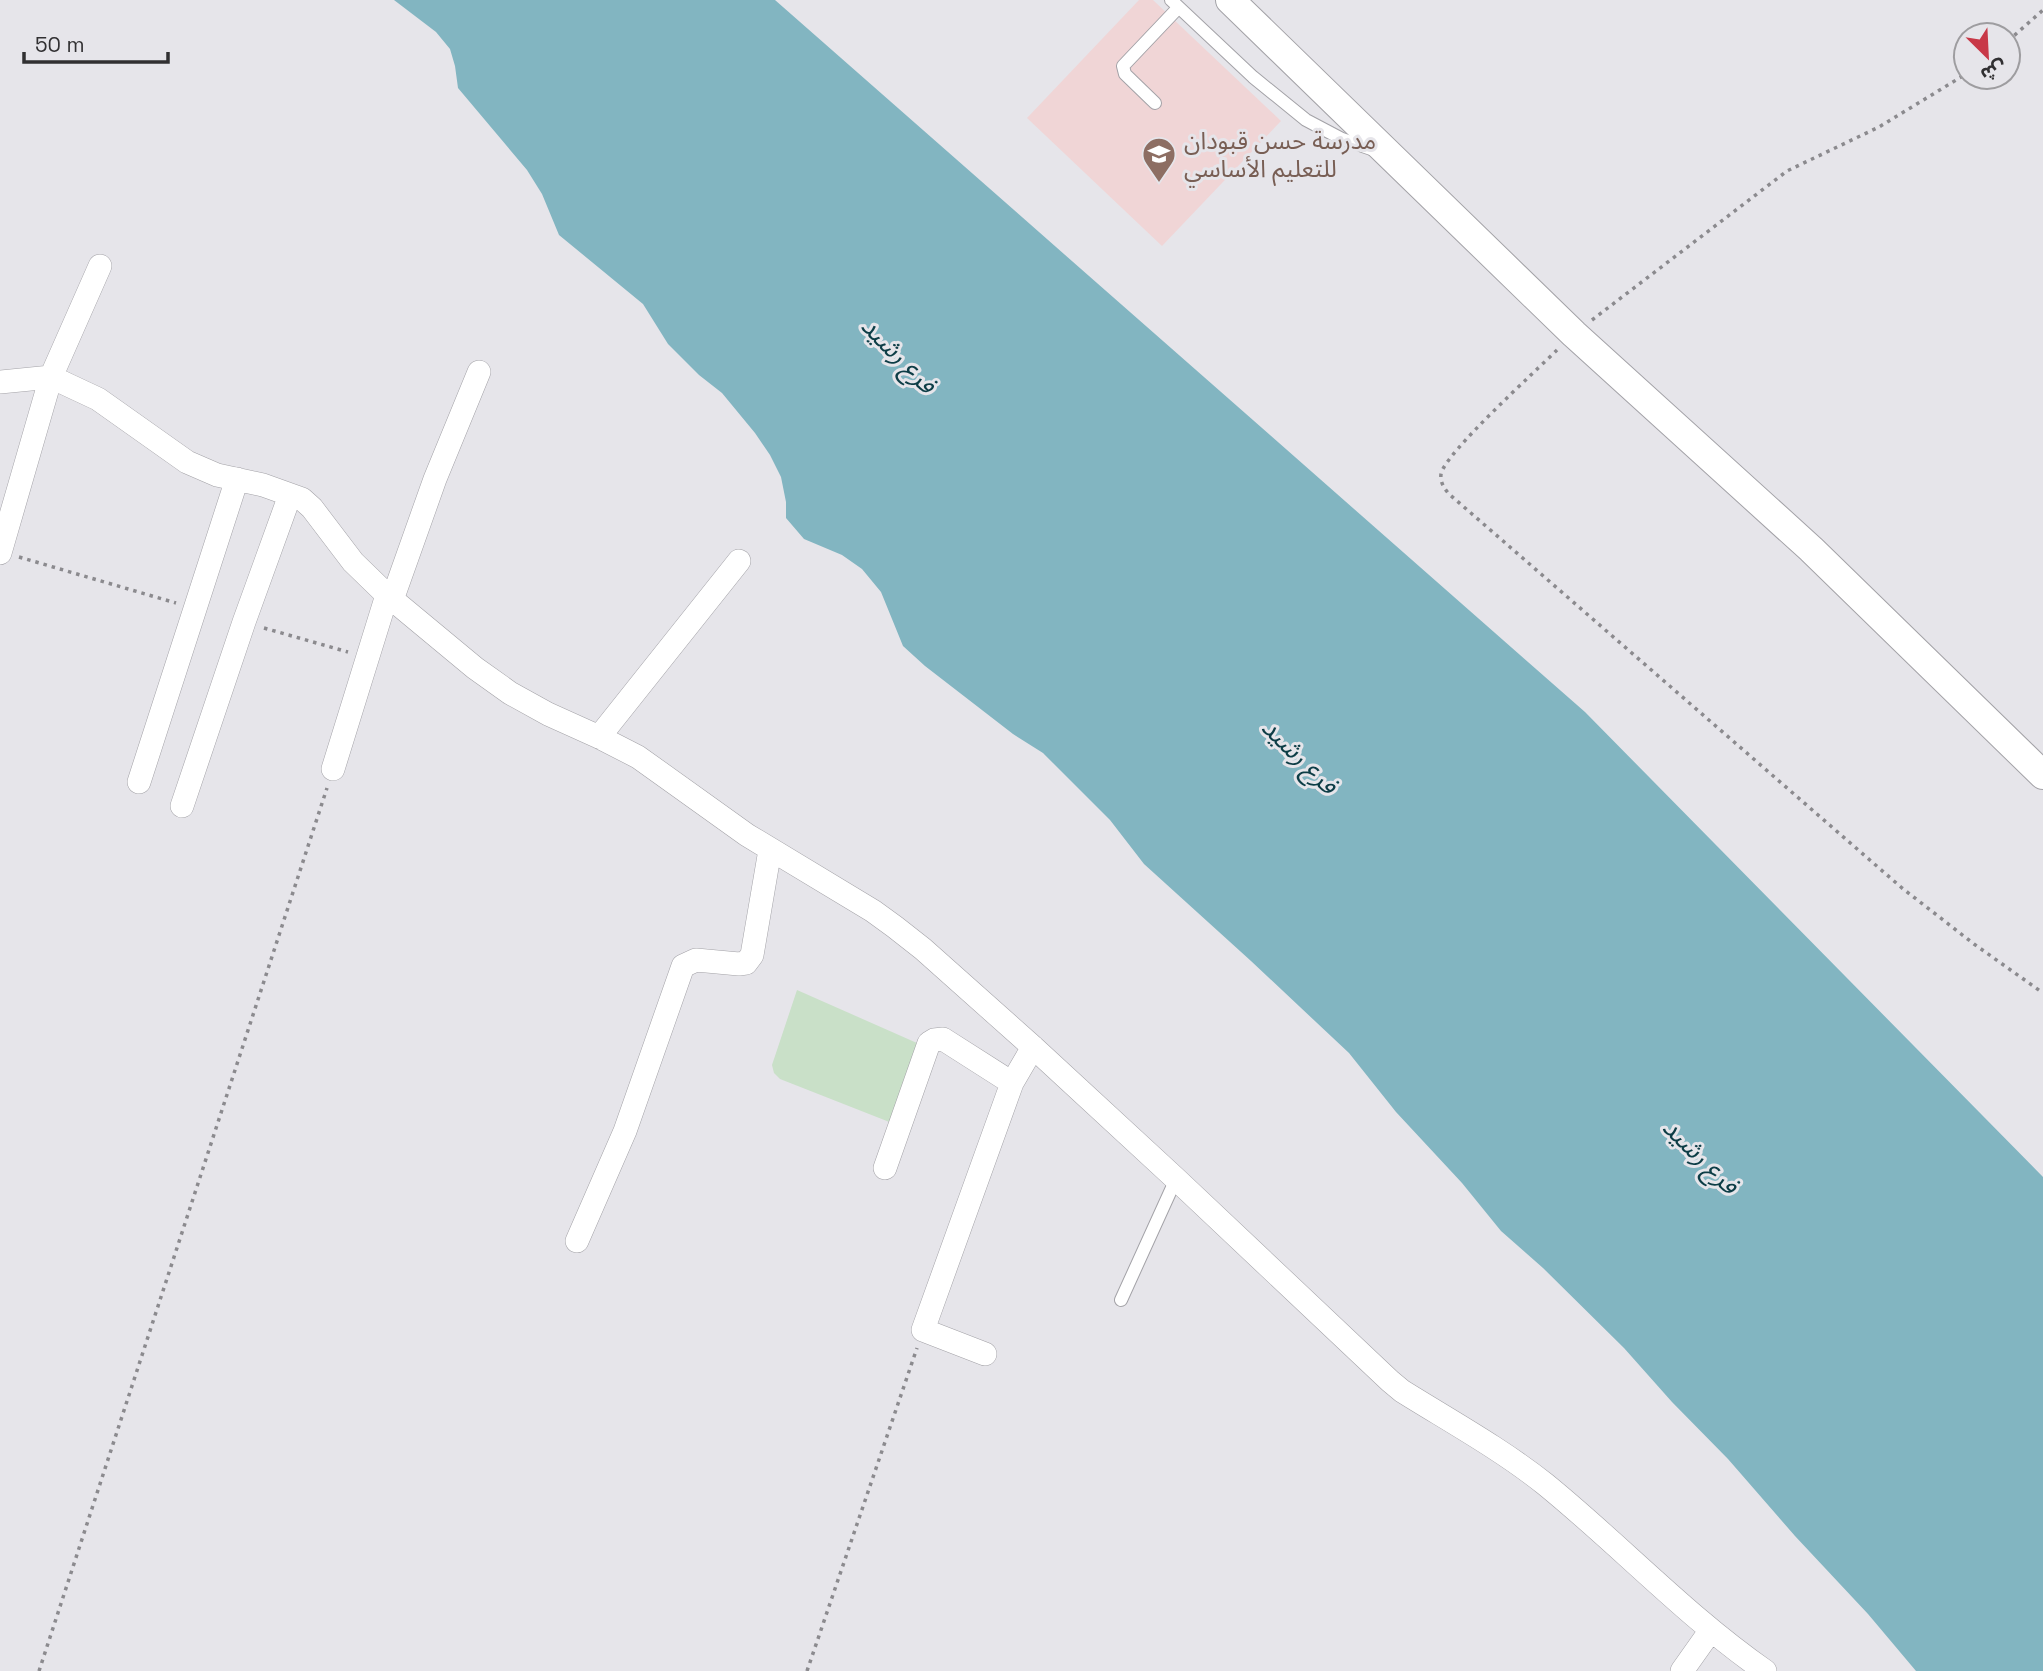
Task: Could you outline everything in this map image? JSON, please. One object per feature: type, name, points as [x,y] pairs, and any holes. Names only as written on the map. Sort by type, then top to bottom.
[{"type":"street","points":[[1230,0],[1574,334],[1811,549],[2043,775]]},
{"type":"street","points":[[0,553],[51,377],[100,266]]},
{"type":"street","points":[[333,769],[389,597],[479,372]]},
{"type":"street","points":[[0,382],[51,377],[98,399],[187,462],[203,470],[302,499],[353,562],[389,597],[475,668],[510,693],[548,714],[638,757],[770,850],[895,927],[923,949],[1176,1179],[1390,1381],[1501,1452],[1544,1483],[1711,1630],[1765,1671]]},
{"type":"street","points":[[139,782],[237,479]]},
{"type":"street","points":[[182,806],[290,495]]},
{"type":"street","points":[[599,737],[739,561]]},
{"type":"street","points":[[578,1241],[625,1132],[684,966],[696,960],[746,963],[752,955],[770,850]]},
{"type":"street","points":[[885,1168],[929,1043],[943,1039],[1012,1083]]},
{"type":"street","points":[[985,1354],[923,1330],[1012,1083],[1033,1048]]},
{"type":"street","points":[[1682,1671],[1711,1630]]},
{"type":"lane","points":[[1155,103],[1125,74],[1123,66],[1174,4],[1253,77],[1306,120],[1342,139],[1389,155]]},
{"type":"lane","points":[[1121,1300],[1176,1179]]},
{"type":"path","points":[[2022,29],[2043,10]]},
{"type":"path","points":[[1952,83],[1879,127],[1787,171],[1574,334],[1460,446],[1444,467],[1441,476],[1442,484],[1449,494],[1902,888],[1973,944],[2043,993]]},
{"type":"path","points":[[39,1671],[333,769]]},
{"type":"path","points":[[807,1671],[923,1330]]},
{"type":"shaded area","name":"مدرسة حسن قبودان للتعليم الأساسي","points":[[1139,0],[1153,0],[1281,121],[1162,246],[1027,118]]},
{"type":"green space","points":[[797,990],[926,1047],[897,1125],[780,1079],[774,1073],[772,1065]]},
{"type":"water","name":"فرع رشيد","points":[[394,0],[775,0],[1585,712],[2043,1177],[2043,1671],[1916,1671],[1728,1459],[1624,1348],[1543,1268],[1501,1231],[1462,1183],[1396,1112],[1349,1053],[1144,864],[1110,820],[1043,753],[1013,734],[903,646],[881,592],[862,569],[842,555],[804,539],[786,518],[781,477],[755,433],[722,393],[699,375],[668,344],[643,304],[559,235],[542,194],[527,170],[458,88],[450,49],[436,32]]},
{"type":"place","name":"مدرسة حسن قبودان للتعليم الأساسي","points":[[1159,184]]}]
